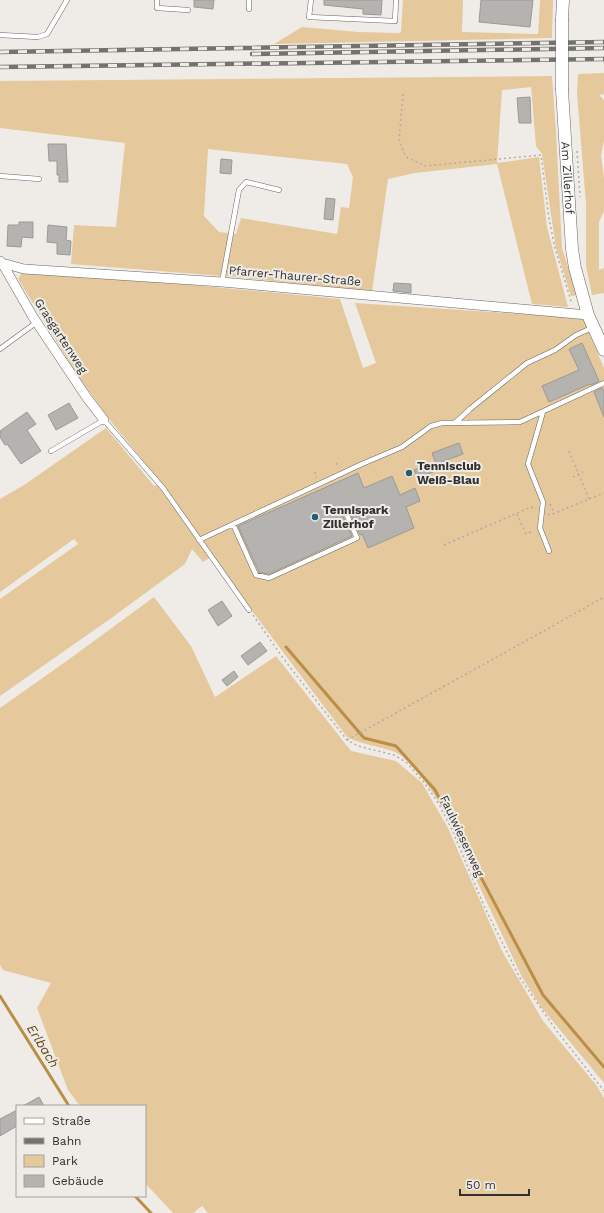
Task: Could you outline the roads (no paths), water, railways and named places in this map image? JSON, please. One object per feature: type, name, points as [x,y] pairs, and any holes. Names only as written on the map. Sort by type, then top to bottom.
[{"type":"street","name":"Am Zillerhof","points":[[563,0],[562,90],[572,249],[575,268],[588,315],[604,350]]},
{"type":"street","name":"Pfarrer-Thaurer-Straße","points":[[1,262],[24,269],[222,282],[588,315]]},
{"type":"street","name":"Grasgartenweg","points":[[1,262],[37,322],[87,398],[104,420]]},
{"type":"lane","points":[[0,35],[38,37],[47,34],[67,0]]},
{"type":"lane","points":[[157,0],[157,8],[188,10]]},
{"type":"lane","points":[[248,8],[249,0]]},
{"type":"lane","points":[[311,0],[309,17],[395,21],[396,0]]},
{"type":"lane","points":[[0,176],[39,179]]},
{"type":"lane","points":[[222,282],[239,190],[246,182],[279,190]]},
{"type":"lane","points":[[0,349],[37,322]]},
{"type":"lane","points":[[456,422],[527,363],[555,350],[576,334],[594,327]]},
{"type":"lane","points":[[199,540],[362,464],[402,447],[430,426],[456,422],[520,422],[604,383]]},
{"type":"lane","points":[[543,412],[528,464],[543,502],[540,528],[549,551]]},
{"type":"lane","points":[[51,451],[104,420],[163,488],[249,610]]},
{"type":"lane","points":[[233,524],[256,575],[269,578],[357,538],[345,511]]},
{"type":"waterway","points":[[286,647],[364,738],[396,746],[435,790],[543,995],[604,1067]]},
{"type":"waterway","name":"Erlbach","points":[[0,996],[68,1105]]},
{"type":"waterway","name":"Erlbach","points":[[136,1197],[151,1213]]},
{"type":"railway","points":[[0,52],[604,42]]},
{"type":"railway","points":[[252,54],[604,48]]},
{"type":"railway","points":[[0,67],[604,59]]},
{"type":"place","name":"Tennisclub Weiß-Blau","points":[[409,473]]},
{"type":"place","name":"Tennispark Zillerhof","points":[[315,517]]}]
